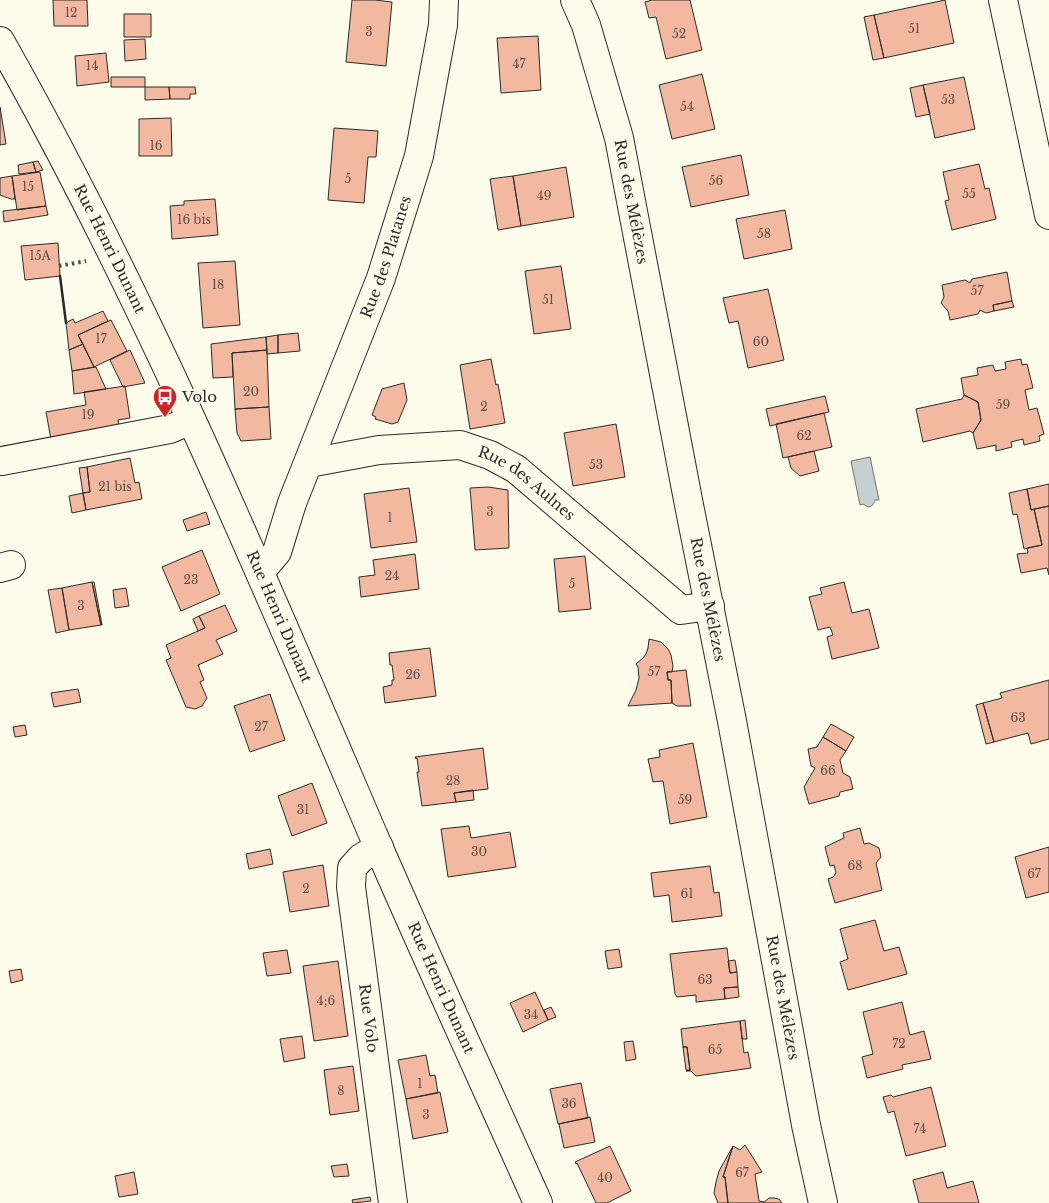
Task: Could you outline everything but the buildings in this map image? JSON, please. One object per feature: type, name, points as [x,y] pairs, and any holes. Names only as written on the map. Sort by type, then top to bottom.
[{"type":"street","name":"Rue des Platanes","points":[[260,572],[277,552],[292,503],[381,278],[419,156],[442,26],[444,0]]},
{"type":"street","name":"Rue des Mélèzes","points":[[575,0],[586,25],[619,138],[732,722],[806,1125],[823,1203]]},
{"type":"street","points":[[1003,0],[1049,215]]},
{"type":"street","name":"Rue Henri Dunant","points":[[0,41],[38,108],[112,253],[191,420],[245,538],[379,847],[538,1203]]},
{"type":"street","points":[[2,460],[170,429],[191,420]]},
{"type":"street","name":"Rue des Aulnes","points":[[309,462],[379,450],[460,445],[490,455],[516,469],[681,610],[710,606]]},
{"type":"street","name":"Rue des Platanes","points":[[245,538],[267,526],[292,503]]},
{"type":"street","name":"Rue Volo","points":[[379,847],[361,858],[352,868],[351,887],[393,1203]]},
{"type":"shaded area","points":[[870,457],[879,500],[875,500],[873,505],[868,507],[863,504],[860,505],[851,461]]},
{"type":"hedge","points":[[59,266],[86,261]]},
{"type":"wall","points":[[60,276],[66,323]]},
{"type":"place","name":"Volo","points":[[165,418]]}]
